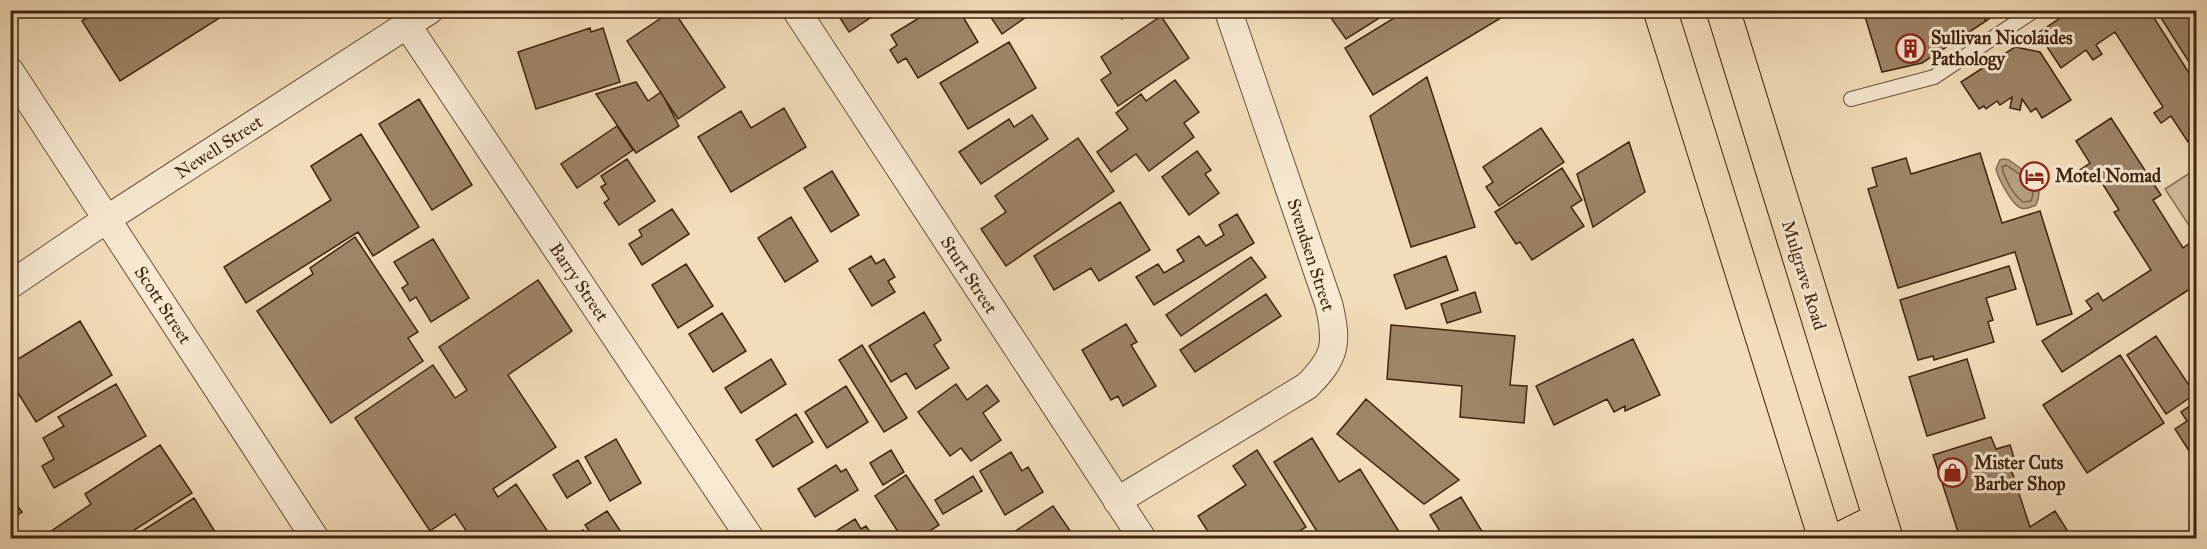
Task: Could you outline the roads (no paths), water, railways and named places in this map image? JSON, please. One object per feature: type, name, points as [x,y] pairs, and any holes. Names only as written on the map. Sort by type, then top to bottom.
[{"type":"main road","name":"Mulgrave Road","points":[[1723,10],[1883,529]]},
{"type":"main road","points":[[1659,12],[1825,538]]},
{"type":"main road","points":[[1842,538],[1883,529]]},
{"type":"street","name":"Newell Street","points":[[10,285],[107,219],[430,10]]},
{"type":"street","name":"Sturt Street","points":[[796,10],[1142,538]]},
{"type":"street","name":"Svendsen Street","points":[[1117,501],[1306,386],[1325,368],[1332,349],[1334,329],[1329,304],[1228,10]]},
{"type":"street","name":"Barry Street","points":[[407,25],[750,538]]},
{"type":"street","name":"Scott Street","points":[[10,70],[315,538]]},
{"type":"lane","points":[[1851,99],[1934,77],[2035,10]]},
{"type":"water","points":[[2004,159],[2022,169],[2037,184],[2039,197],[2036,205],[2021,208],[2010,197],[1996,169],[2000,160]]},
{"type":"place","name":"Sullivan Nicolaides Pathology","points":[[1910,48]]},
{"type":"place","name":"Motel Nomad","points":[[2034,176]]},
{"type":"place","name":"Mister Cuts Barber Shop","points":[[1953,473]]}]
